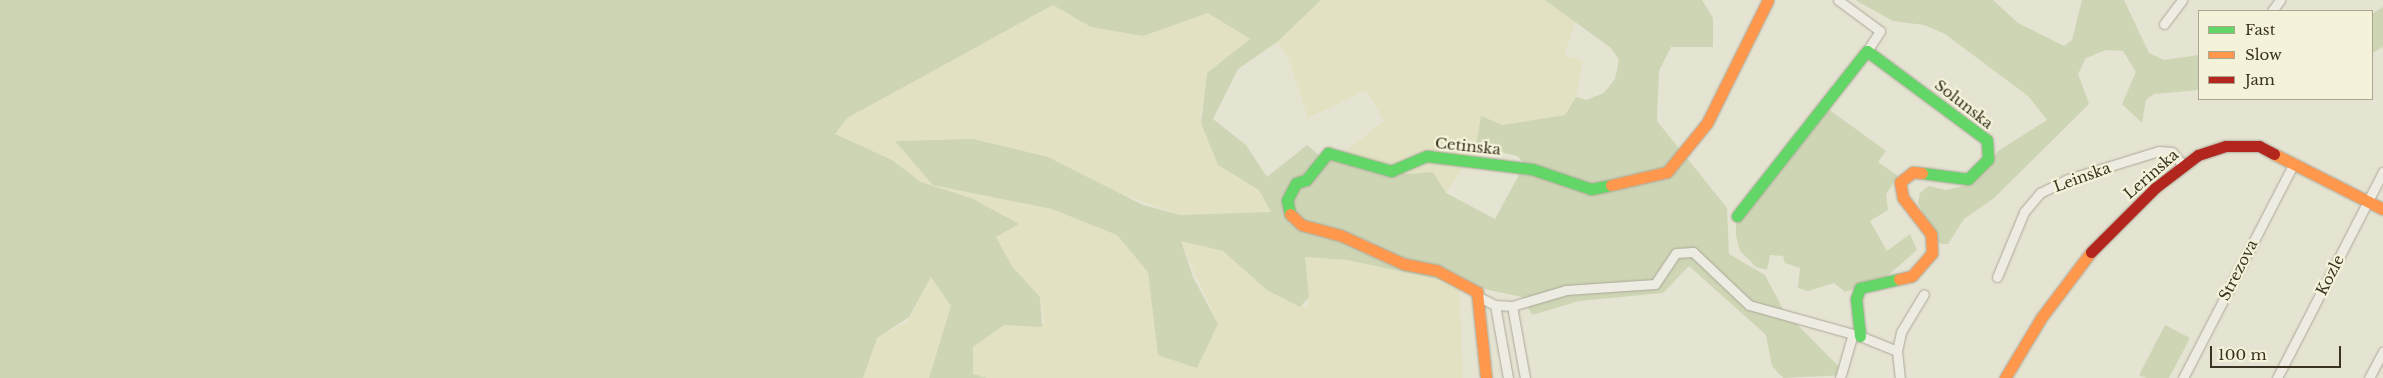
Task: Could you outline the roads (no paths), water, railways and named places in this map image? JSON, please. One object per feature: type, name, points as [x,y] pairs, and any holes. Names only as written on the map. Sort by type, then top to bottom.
[{"type":"street","name":"Cetinska","points":[[1768,0],[1706,123],[1667,172],[1591,189],[1532,169],[1486,160],[1427,156],[1391,171],[1328,153],[1292,189],[1289,213],[1302,225],[1461,280],[1481,298],[1495,305],[1512,306],[1566,290],[1655,284],[1681,250],[1704,259],[1748,305],[1856,336]]},
{"type":"street","points":[[1738,216],[1867,51],[1880,31],[1838,0]]},
{"type":"street","points":[[2164,24],[2182,0]]},
{"type":"street","name":"Solunska","points":[[1856,336],[1856,299],[1860,288],[1912,276],[1927,264],[1932,253],[1931,234],[1903,198],[1900,182],[1913,172],[1968,179],[1982,168],[1990,151],[1978,131],[1867,51]]},
{"type":"street","name":"Lerinska","points":[[2005,378],[2041,318],[2085,258],[2182,164],[2216,148],[2248,144],[2294,163],[2383,209]]},
{"type":"street","name":"Leinska","points":[[1997,277],[2024,212],[2040,193],[2068,179],[2159,151],[2172,152],[2182,164]]},
{"type":"street","name":"Strezova","points":[[2183,378],[2294,163]]},
{"type":"street","name":"Kozle","points":[[2277,378],[2383,172]]},
{"type":"street","points":[[1900,378],[1898,345],[1924,294]]},
{"type":"street","points":[[1481,298],[1486,378]]},
{"type":"street","points":[[1495,305],[1508,378]]},
{"type":"street","points":[[1512,306],[1526,378]]},
{"type":"street","points":[[1840,378],[1856,336],[1898,345]]},
{"type":"street","points":[[2369,378],[2383,352]]}]
